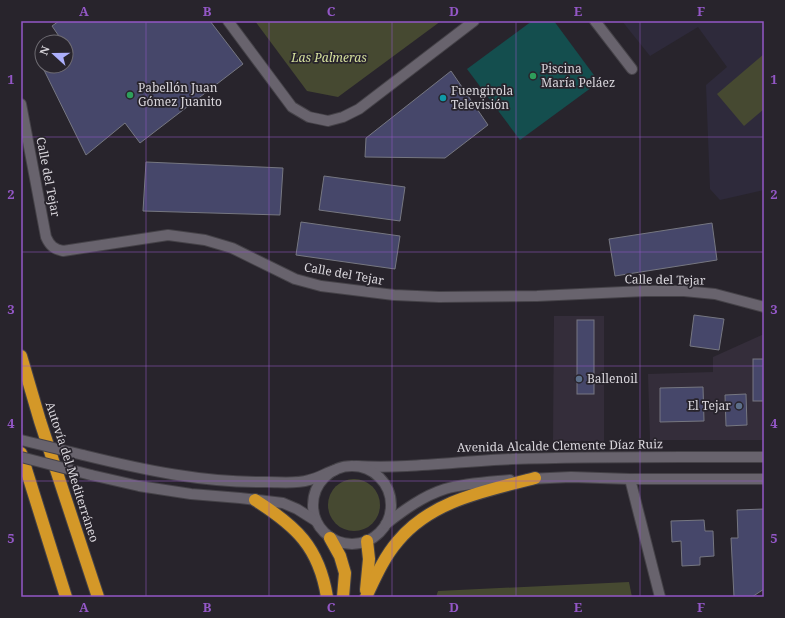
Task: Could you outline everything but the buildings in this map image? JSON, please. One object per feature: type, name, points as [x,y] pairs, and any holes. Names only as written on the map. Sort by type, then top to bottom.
[{"type":"highway","name":"Autovía del Mediterráneo","points":[[21,356],[40,421],[98,597]]},
{"type":"highway","points":[[21,453],[66,597]]},
{"type":"highway","points":[[366,597],[380,567],[397,541],[417,521],[444,505],[535,478]]},
{"type":"highway","points":[[255,500],[288,524],[304,539],[316,558],[324,581],[327,597]]},
{"type":"highway","points":[[330,538],[340,556],[345,573],[343,597]]},
{"type":"highway","points":[[366,597],[369,559],[367,541]]},
{"type":"street","points":[[228,21],[292,107],[309,117],[328,121],[343,117],[359,109],[474,21]]},
{"type":"street","points":[[594,21],[632,69]]},
{"type":"street","name":"Calle del Tejar","points":[[21,104],[46,237],[49,244],[55,249],[63,251],[168,235],[205,240],[232,248],[295,279],[322,286],[394,295],[439,297],[537,296],[645,291],[684,291],[715,294],[764,307]]},
{"type":"street","points":[[21,440],[141,469],[194,478],[242,482],[296,482],[310,480],[345,466],[356,466],[367,469],[376,474],[386,485],[390,497],[390,511],[386,524]]},
{"type":"street","points":[[21,457],[139,486],[191,494],[283,503],[297,509],[316,521]]},
{"type":"street","name":"Avenida Alcalde Clemente Díaz Ruiz","points":[[356,466],[378,467],[478,460],[572,457],[764,457]]},
{"type":"street","points":[[335,470],[325,476],[317,485],[313,497],[313,509],[316,521],[330,538],[342,543],[354,544],[367,541],[378,534],[386,524],[404,510],[424,498],[445,489],[477,483],[535,478],[571,477],[630,479],[764,479]]},
{"type":"street","points":[[630,479],[660,597]]},
{"type":"shaded area","name":"Piscina María Peláez","points":[[532,21],[554,21],[599,82],[520,140],[467,69]]},
{"type":"shaded area","points":[[622,21],[764,21],[764,190],[720,200],[710,189],[706,85],[727,67],[698,27],[650,56]]},
{"type":"shaded area","name":"Ballenoil","points":[[554,316],[604,316],[604,441],[553,441]]},
{"type":"shaded area","points":[[764,334],[764,440],[650,440],[648,374],[713,372],[713,357]]},
{"type":"green space","name":"Las Palmeras","points":[[255,21],[441,21],[338,97],[307,91]]},
{"type":"green space","points":[[764,54],[764,109],[744,126],[717,94]]},
{"type":"green space","points":[[354,479],[364,481],[372,487],[378,495],[380,505],[378,515],[372,523],[364,529],[354,531],[344,529],[336,523],[330,515],[328,505],[330,495],[336,487],[344,481]]},
{"type":"green space","points":[[629,582],[632,597],[436,597],[438,591]]},
{"type":"place","name":"Piscina María Peláez","points":[[533,76]]},
{"type":"place","name":"Pabellón Juan Gómez Juanito","points":[[130,95]]},
{"type":"place","name":"Fuengirola Televisión","points":[[443,98]]},
{"type":"place","name":"Ballenoil","points":[[579,379]]},
{"type":"place","name":"El Tejar","points":[[739,406]]}]
